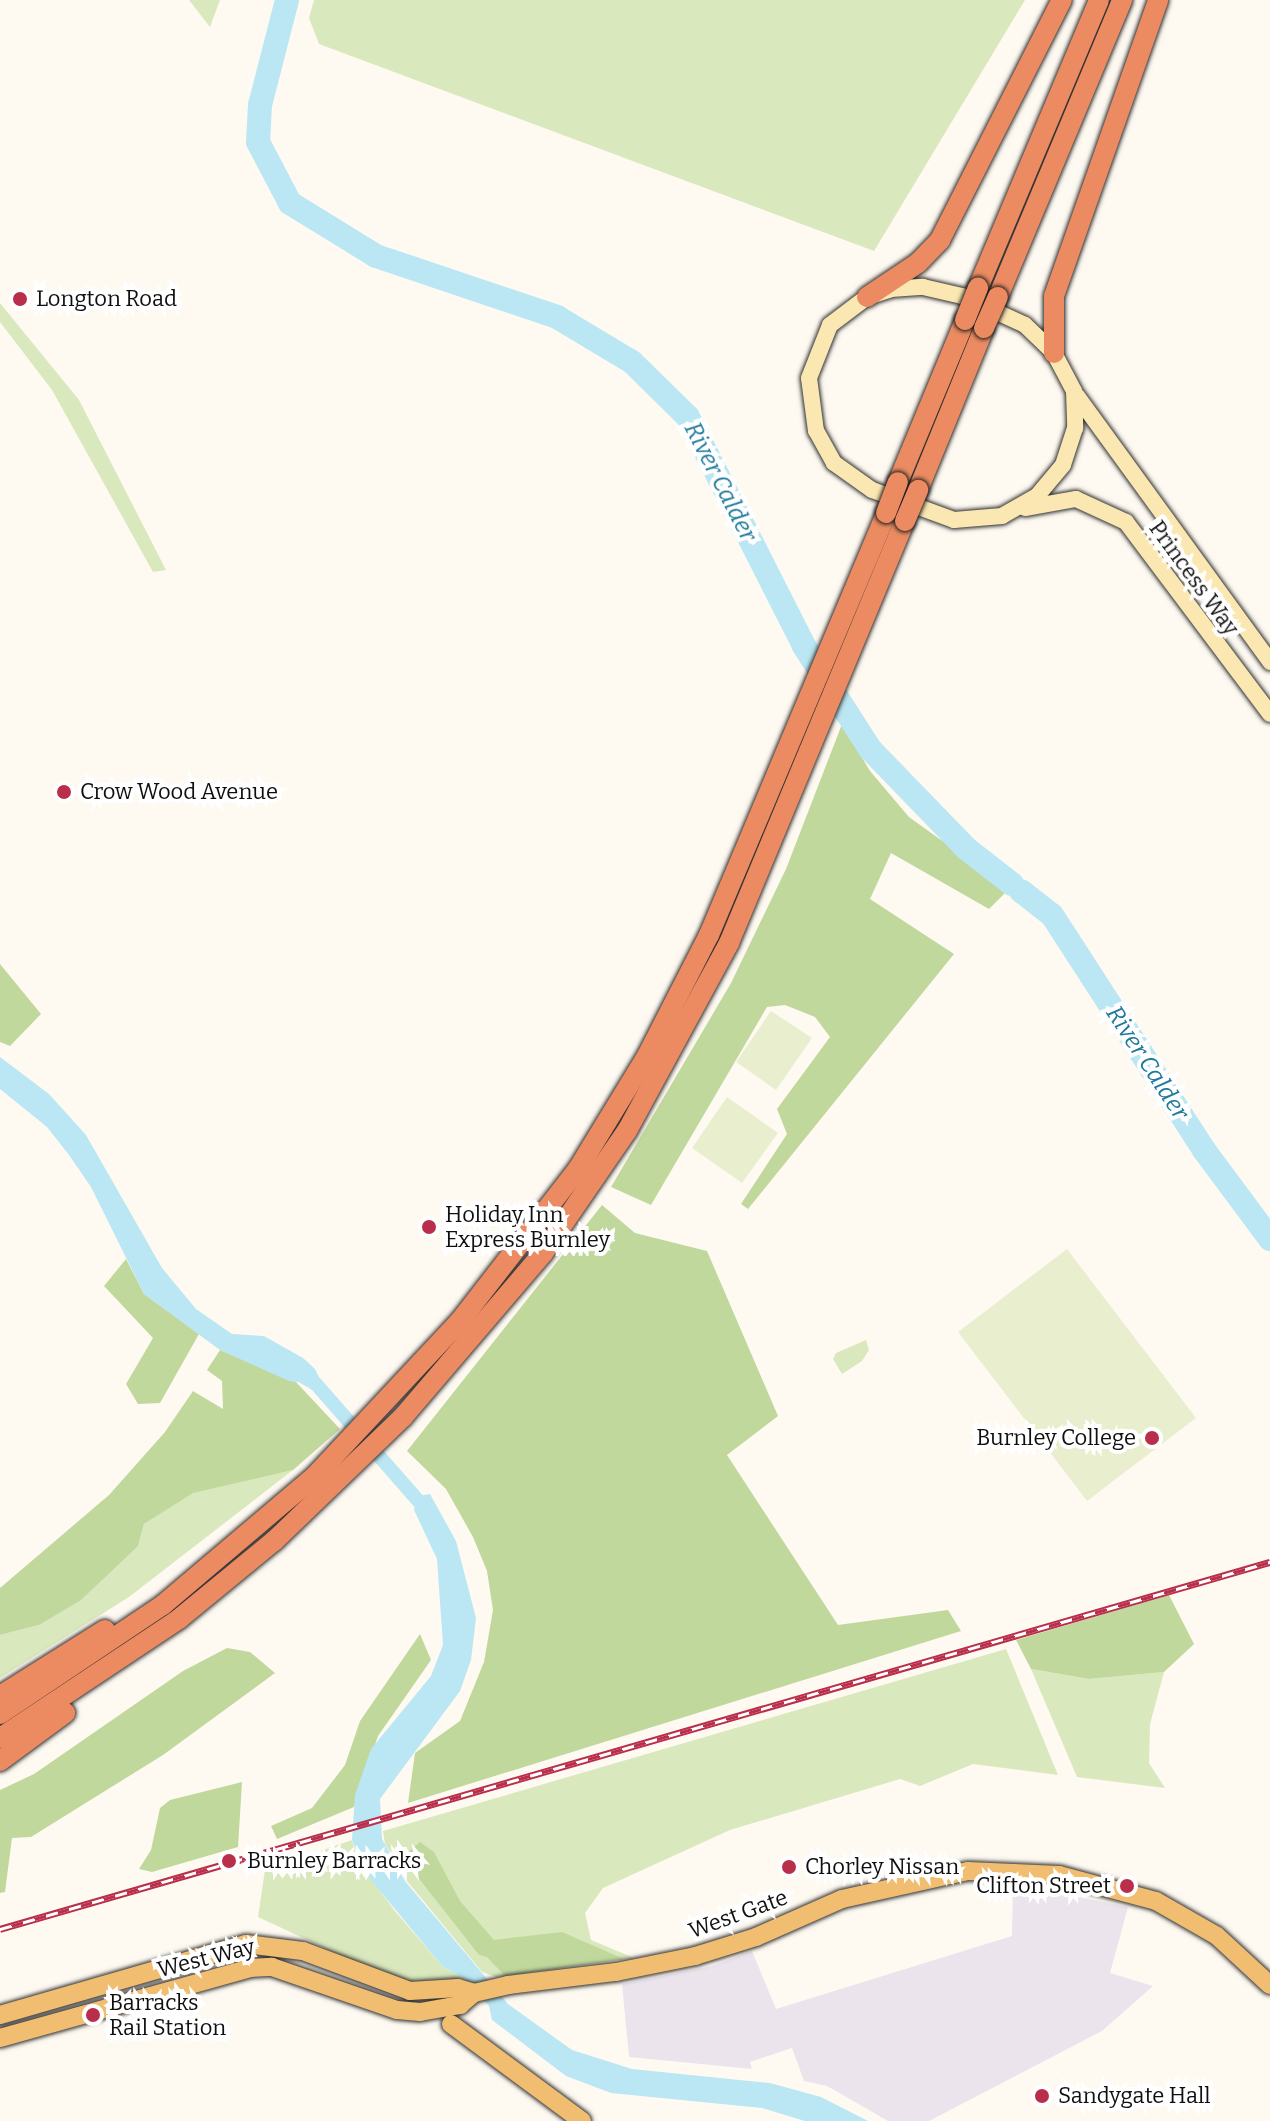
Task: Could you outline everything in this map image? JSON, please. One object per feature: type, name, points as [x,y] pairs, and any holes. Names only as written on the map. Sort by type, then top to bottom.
[{"type":"highway","points":[[867,297],[918,263],[940,240],[1062,0]]},
{"type":"highway","points":[[0,1714],[108,1645],[192,1581],[314,1477],[460,1321],[578,1169],[647,1056],[709,935],[1099,0]]},
{"type":"highway","points":[[0,1738],[120,1662],[244,1566],[403,1417],[543,1253],[596,1179],[666,1063],[729,943],[1122,0]]},
{"type":"highway","points":[[1054,353],[1054,296],[1158,0]]},
{"type":"highway","points":[[0,1761],[168,1640],[217,1599],[244,1566]]},
{"type":"highway","points":[[0,1696],[147,1603],[192,1581]]},
{"type":"main road","points":[[907,287],[943,291],[1025,325],[1054,353],[1074,391],[1075,428],[1063,465],[1037,496],[1015,510],[970,520],[936,516],[858,483],[824,448],[811,413],[813,362],[830,325],[867,297],[907,287]]},
{"type":"main road","name":"Princess Way","points":[[1074,391],[1270,662]]},
{"type":"main road","name":"Princess Way","points":[[1015,510],[1076,499],[1126,522],[1270,714]]},
{"type":"main road","name":"West Gate","points":[[474,1993],[508,1985],[645,1968],[756,1937],[842,1899],[902,1882],[995,1871],[1059,1875],[1156,1901],[1217,1936],[1270,1985]]},
{"type":"main road","name":"West Way","points":[[0,2015],[246,1944],[303,1951],[410,1991],[458,1988],[474,1993]]},
{"type":"main road","name":"West Way","points":[[0,2038],[250,1968],[272,1967],[397,2010],[446,2016],[474,1993]]},
{"type":"main road","name":"West Way","points":[[376,1980],[378,1989],[446,2016]]},
{"type":"main road","points":[[446,2016],[582,2121]]},
{"type":"shaded area","points":[[1013,1884],[1128,1907],[1110,1973],[1153,1986],[1102,2031],[929,2121],[888,2121],[827,2086],[804,2081],[792,2048],[750,2062],[752,2069],[629,2057],[622,1984],[712,1966],[752,1951],[776,2009],[1012,1936]]},
{"type":"green space","points":[[189,0],[220,0],[210,27]]},
{"type":"green space","points":[[314,0],[1025,0],[874,251],[319,44],[309,18]]},
{"type":"green space","points":[[0,303],[79,400],[166,570],[153,572],[52,390],[0,322]]},
{"type":"green space","points":[[842,724],[870,771],[909,817],[1009,889],[989,909],[891,853],[870,899],[954,954],[748,1209],[741,1204],[787,1134],[777,1109],[830,1037],[815,1017],[785,1005],[767,1007],[651,1205],[611,1187],[731,983],[786,869]]},
{"type":"green space","points":[[0,964],[41,1014],[10,1046],[0,1042]]},
{"type":"green space","points":[[771,1011],[812,1038],[776,1090],[736,1062]]},
{"type":"green space","points":[[727,1097],[778,1133],[742,1183],[692,1148]]},
{"type":"green space","points":[[602,1205],[635,1233],[707,1251],[778,1416],[727,1455],[838,1625],[948,1610],[961,1631],[408,1803],[415,1753],[460,1721],[484,1662],[493,1610],[487,1571],[473,1537],[446,1489],[407,1451]]},
{"type":"green space","points":[[1067,1249],[1196,1418],[1087,1501],[958,1332]]},
{"type":"green space","points":[[126,1259],[144,1294],[199,1334],[160,1403],[138,1404],[126,1384],[153,1338],[104,1286]]},
{"type":"green space","points":[[866,1340],[869,1350],[862,1361],[842,1374],[833,1359],[836,1353]]},
{"type":"green space","points":[[220,1350],[296,1382],[340,1429],[293,1470],[193,1493],[144,1524],[138,1546],[81,1600],[39,1625],[0,1635],[0,1588],[109,1495],[165,1432],[193,1391],[223,1409],[222,1381],[207,1370]]},
{"type":"green space","points":[[293,1470],[129,1597],[0,1678],[0,1635],[39,1625],[138,1546],[144,1524],[193,1492]]},
{"type":"green space","points":[[1169,1595],[1194,1644],[1164,1672],[1089,1679],[1031,1669],[1016,1640]]},
{"type":"green space","points":[[420,1634],[431,1660],[378,1736],[354,1807],[277,1839],[271,1826],[312,1808],[345,1765],[360,1721]]},
{"type":"green space","points":[[227,1648],[250,1652],[275,1673],[163,1755],[31,1837],[12,1838],[5,1892],[0,1893],[0,1790],[34,1774],[183,1671]]},
{"type":"green space","points":[[1006,1649],[1058,1775],[973,1764],[920,1786],[900,1779],[730,1830],[603,1888],[585,1913],[591,1940],[634,1958],[496,1977],[482,1972],[407,1881],[385,1844],[383,1831]]},
{"type":"green space","points":[[1031,1669],[1089,1679],[1164,1672],[1150,1724],[1149,1763],[1165,1788],[1077,1777]]},
{"type":"green space","points":[[242,1782],[238,1847],[152,1872],[139,1869],[151,1850],[160,1808],[170,1800]]},
{"type":"green space","points":[[352,1840],[359,1863],[395,1911],[442,1966],[465,1979],[422,1986],[359,1964],[258,1917],[265,1870]]},
{"type":"green space","points":[[420,1842],[434,1852],[460,1901],[494,1940],[562,1932],[624,1959],[505,1976],[487,1957],[479,1955],[402,1857]]},
{"type":"water","points":[[0,1057],[49,1094],[86,1135],[162,1268],[196,1309],[232,1334],[264,1336],[303,1358],[315,1369],[320,1379],[316,1384],[289,1381],[220,1350],[144,1294],[91,1187],[69,1155],[47,1127],[0,1089]]},
{"type":"water","points":[[430,1494],[456,1541],[476,1618],[471,1660],[460,1691],[380,1799],[382,1839],[405,1881],[508,2004],[572,2050],[632,2069],[770,2083],[821,2097],[868,2121],[805,2121],[762,2108],[611,2093],[566,2076],[492,2020],[489,2006],[465,1979],[442,1966],[366,1874],[352,1840],[355,1795],[371,1749],[431,1676],[443,1645],[437,1559],[414,1510],[418,1496]]},
{"type":"waterway","name":"River Calder","points":[[287,0],[260,105],[258,142],[290,203],[376,256],[557,317],[632,362],[688,417],[804,646],[870,749],[967,849],[1012,884]]},
{"type":"waterway","name":"River Calder","points":[[1021,891],[1052,915],[1204,1150],[1270,1239]]},
{"type":"waterway","points":[[302,1376],[316,1384],[428,1512]]},
{"type":"railway","points":[[0,1929],[1270,1562]]},
{"type":"place","name":"Longton Road","points":[[20,299]]},
{"type":"place","name":"Crow Wood Avenue","points":[[64,792]]},
{"type":"place","name":"Holiday Inn Express Burnley","points":[[429,1227]]},
{"type":"place","name":"Burnley College","points":[[1152,1438]]},
{"type":"place","name":"Burnley Barracks","points":[[229,1861]]},
{"type":"place","name":"Chorley Nissan","points":[[789,1867]]},
{"type":"place","name":"Clifton Street","points":[[1127,1886]]},
{"type":"place","name":"Barracks Rail Station","points":[[93,2015]]},
{"type":"place","name":"Sandygate Hall","points":[[1042,2096]]}]
